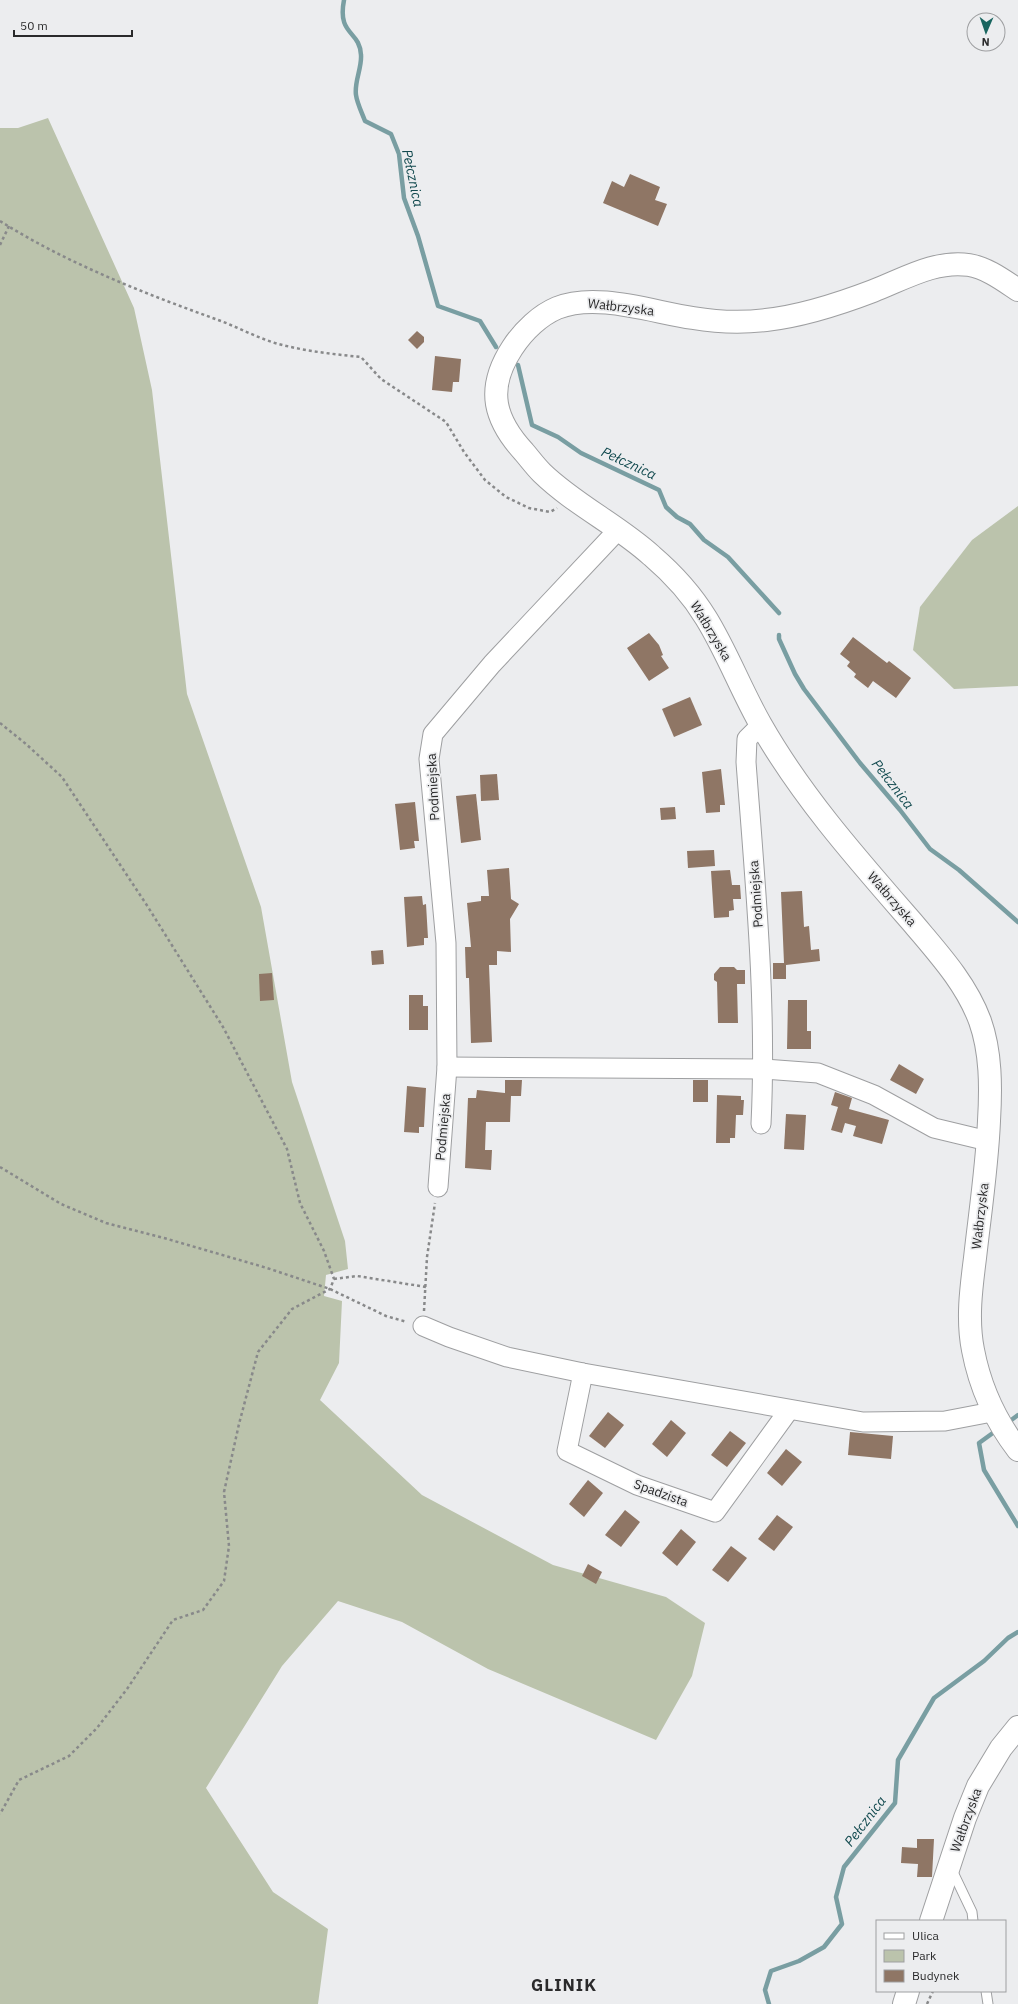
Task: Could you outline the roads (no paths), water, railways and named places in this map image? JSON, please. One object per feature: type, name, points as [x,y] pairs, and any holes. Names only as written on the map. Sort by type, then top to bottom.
[{"type":"main road","name":"Wałbrzyska","points":[[1014,1439],[994,1415],[983,1389],[973,1350],[970,1303],[988,1141],[990,1104],[989,1059],[979,1019],[968,995],[950,968],[854,856],[808,796],[761,725],[705,616],[678,580],[649,552],[573,498],[543,474],[515,442],[504,423],[497,404],[497,382],[501,365],[517,342],[536,321],[557,308],[584,302],[620,304],[697,319],[742,322],[771,320],[816,311],[945,264],[973,266],[993,274],[1018,290]]},
{"type":"main road","name":"Wałbrzyska","points":[[931,1920],[978,1786],[1001,1748],[1018,1727]]},
{"type":"main road","points":[[904,2004],[908,1992]]},
{"type":"street","name":"Podmiejska","points":[[438,1187],[447,1067],[446,943],[429,759],[433,734],[492,664],[618,530]]},
{"type":"street","name":"Podmiejska","points":[[761,725],[747,739],[746,762],[762,965],[764,1069],[761,1124]]},
{"type":"street","points":[[447,1067],[764,1069],[818,1073],[874,1094],[934,1128],[988,1141]]},
{"type":"street","points":[[424,1326],[449,1337],[507,1357],[583,1373],[863,1422],[945,1421],[994,1415]]},
{"type":"street","name":"Spadzista","points":[[583,1373],[567,1451],[637,1485],[715,1512],[789,1410]]},
{"type":"lane","points":[[950,1865],[972,1912],[973,1920]]},
{"type":"lane","points":[[986,1992],[988,2004]]},
{"type":"waterway","name":"Pełcznica","points":[[344,0],[343,12],[346,27],[360,47],[361,60],[356,90],[357,101],[365,121],[391,134],[399,154],[404,198],[418,236],[438,306],[480,321],[496,347]]},
{"type":"waterway","name":"Pełcznica","points":[[518,365],[532,425],[558,437],[581,453],[659,490],[666,507],[677,517],[690,524],[704,540],[728,557],[779,613]]},
{"type":"waterway","name":"Pełcznica","points":[[779,635],[779,639],[795,674],[804,689],[860,763],[900,810],[930,849],[959,870],[1018,922]]},
{"type":"waterway","name":"Pełcznica","points":[[1006,1424],[1018,1415]]},
{"type":"waterway","name":"Pełcznica","points":[[997,1430],[979,1443],[984,1470],[1018,1526]]},
{"type":"waterway","name":"Pełcznica","points":[[769,2004],[765,1990],[771,1971],[799,1961],[824,1947],[842,1924],[836,1897],[844,1867],[895,1803],[898,1760],[934,1698],[984,1661],[1008,1638],[1018,1632]]},
{"type":"district","name":"GLINIK","points":[[564,1985]]}]
